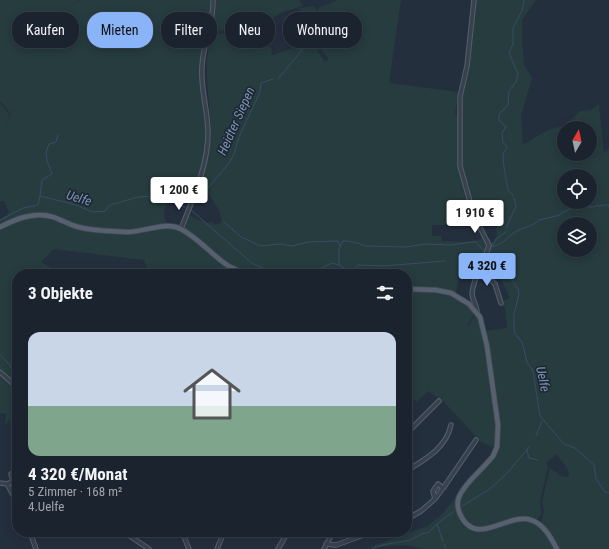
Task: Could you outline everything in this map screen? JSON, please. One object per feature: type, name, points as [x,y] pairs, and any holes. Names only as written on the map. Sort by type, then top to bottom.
[{"type":"main road","points":[[0,227],[21,218],[43,215],[78,227],[100,230],[137,231],[168,226],[181,229],[226,264],[236,269]]},
{"type":"main road","points":[[412,289],[446,292],[460,298],[477,312],[484,332],[496,407],[498,437],[493,456],[459,496],[458,511],[466,522],[478,529],[490,529],[515,519],[533,520],[543,528],[557,549]]},
{"type":"street","points":[[181,229],[201,176],[207,150],[208,128],[202,67],[204,49],[212,18],[213,0]]},
{"type":"street","points":[[474,0],[467,66],[460,97],[460,157],[462,176],[474,216],[489,245],[479,268],[472,292],[477,312]]},
{"type":"street","points":[[479,268],[494,284],[500,303]]},
{"type":"street","points":[[0,372],[12,383]]},
{"type":"street","points":[[412,428],[439,401]]},
{"type":"street","points":[[412,468],[423,462],[441,446],[451,425]]},
{"type":"street","points":[[412,516],[421,512],[435,499],[476,440]]},
{"type":"street","points":[[0,483],[7,484],[12,482]]},
{"type":"street","points":[[7,484],[12,493]]},
{"type":"street","points":[[435,499],[433,491],[438,484],[442,488]]},
{"type":"street","points":[[31,537],[36,549]]},
{"type":"street","points":[[131,537],[149,549]]},
{"type":"street","points":[[184,537],[189,549]]},
{"type":"street","points":[[216,549],[222,537]]},
{"type":"street","points":[[278,549],[285,537]]},
{"type":"street","points":[[324,549],[330,537]]},
{"type":"street","points":[[326,544],[336,545],[358,537]]},
{"type":"green space","points":[[0,0],[79,0],[71,7],[80,0],[212,0],[211,12],[161,12],[161,48],[202,48],[200,57],[200,76],[206,130],[205,157],[191,199],[179,191],[168,202],[164,210],[164,215],[168,225],[139,230],[84,227],[43,214],[0,225],[0,220],[9,213],[4,201],[0,201],[0,103],[10,115],[4,129],[14,108],[11,114],[0,101]]},
{"type":"green space","points":[[216,0],[299,0],[303,6],[280,13],[275,16],[275,12],[225,12],[225,30],[217,32]]},
{"type":"green space","points":[[338,0],[401,0],[389,83],[459,92],[455,113],[458,117],[459,169],[477,225],[432,225],[432,236],[441,236],[442,241],[469,241],[484,238],[487,245],[480,264],[461,265],[456,294],[412,289],[412,269],[238,269],[227,264],[185,228],[188,215],[206,223],[211,222],[216,225],[222,222],[220,212],[207,191],[202,191],[199,196],[195,195],[206,163],[211,138],[207,83],[208,48],[217,48],[217,34],[225,33],[225,48],[271,48],[272,55],[295,48],[318,48],[317,50],[325,62],[329,59],[320,48],[362,48],[362,12],[319,12],[318,8]]},
{"type":"green space","points":[[475,0],[536,0],[522,20],[524,64],[532,78],[521,116],[523,145],[548,130],[557,127],[557,161],[597,161],[597,121],[570,121],[580,111],[591,110],[599,104],[604,153],[609,149],[609,549],[559,549],[541,523],[544,510],[542,502],[550,468],[561,476],[568,477],[569,474],[567,468],[557,454],[546,463],[548,466],[540,502],[541,514],[538,519],[517,517],[483,528],[470,523],[460,510],[459,503],[462,493],[489,463],[499,437],[486,331],[507,328],[505,307],[503,307],[502,301],[510,298],[500,277],[482,264],[490,247],[492,247],[490,245],[497,237],[496,225],[500,219],[496,216],[478,221],[461,165],[461,103],[473,37]]},
{"type":"green space","points":[[314,6],[318,12],[301,12],[299,8]]},
{"type":"green space","points":[[31,217],[46,217],[109,232],[169,227],[182,231],[236,269],[147,269],[144,260],[54,249],[41,262],[53,269],[12,269],[12,379],[0,368],[0,228]]},
{"type":"green space","points":[[412,290],[436,292],[452,296],[460,300],[475,313],[467,325],[468,326],[476,314],[483,334],[492,384],[497,424],[495,448],[481,442],[441,399],[446,391],[440,399],[428,391],[417,402],[412,399]]},
{"type":"green space","points":[[0,375],[12,386],[12,418],[5,425],[6,414],[0,413]]},
{"type":"green space","points":[[458,495],[459,515],[476,530],[511,521],[529,521],[536,524],[543,530],[554,549],[425,549],[405,545],[367,548],[398,537],[412,537],[412,532],[428,526],[442,514]]},
{"type":"waterway","points":[[513,195],[508,190],[504,165],[503,155],[507,147],[503,142],[502,133],[506,127],[499,120],[499,114],[508,105],[509,91],[516,82],[518,74],[509,53],[513,44],[513,28],[522,11],[524,0]]},
{"type":"waterway","name":"Heidter Siepen","points":[[278,79],[303,48]]},
{"type":"waterway","name":"Heidter Siepen","points":[[203,194],[229,163],[234,154],[239,137],[260,92],[261,83],[273,79]]},
{"type":"waterway","points":[[40,196],[42,180],[52,174],[47,161],[46,152],[49,144],[56,142],[58,135]]},
{"type":"waterway","name":"Uelfe","points":[[0,220],[23,208],[38,205],[40,196],[73,204],[93,212],[105,211],[110,205],[138,197],[171,195],[179,204]]},
{"type":"waterway","points":[[506,228],[516,206],[514,198]]},
{"type":"waterway","points":[[492,247],[501,243],[515,232],[532,225],[539,220],[560,215],[561,213],[577,206],[593,207],[598,205],[600,207],[601,205],[609,205],[609,207]]},
{"type":"waterway","name":"Uelfe","points":[[192,211],[253,264],[265,269]]},
{"type":"waterway","points":[[224,222],[241,237],[261,246],[281,244],[292,246],[308,242],[335,241],[338,241],[340,246]]},
{"type":"waterway","points":[[492,247],[496,239],[506,232]]},
{"type":"waterway","name":"Uelfe","points":[[320,269],[332,263],[339,265],[339,249],[343,241],[354,242],[365,246],[406,247],[425,244],[451,245],[476,242],[484,251]]},
{"type":"waterway","name":"Uelfe","points":[[488,253],[491,248]]},
{"type":"waterway","name":"Uelfe","points":[[489,254],[497,259],[518,289],[519,294],[514,314],[515,334],[522,342],[527,362],[533,371],[540,416],[564,444],[575,448],[594,465],[596,479],[605,492],[609,493]]},
{"type":"waterway","points":[[354,269],[359,265],[383,266],[445,261]]},
{"type":"waterway","points":[[339,265],[346,269]]},
{"type":"waterway","points":[[0,355],[12,369]]},
{"type":"waterway","points":[[536,436],[542,421]]},
{"type":"waterway","points":[[462,506],[490,489],[508,472],[530,446]]},
{"type":"waterway","points":[[527,450],[529,458],[538,460]]},
{"type":"waterway","points":[[443,542],[437,524],[453,512]]},
{"type":"waterway","points":[[372,549],[386,544],[410,540],[421,534],[428,533],[437,524]]},
{"type":"waterway","points":[[444,544],[446,549]]}]
